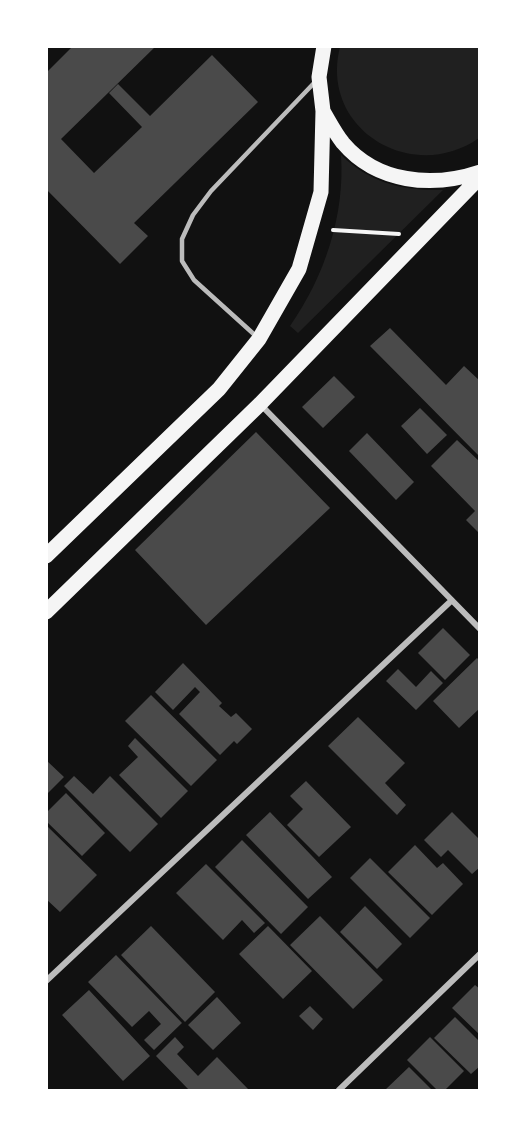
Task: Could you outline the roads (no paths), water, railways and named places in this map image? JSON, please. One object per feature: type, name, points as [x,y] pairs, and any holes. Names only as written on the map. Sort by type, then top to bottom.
[{"type":"main road","points":[[46,556],[219,389],[259,339],[299,269],[321,192],[323,111],[319,77],[324,46]]},
{"type":"main road","points":[[323,111],[343,143],[370,166],[404,180],[439,181],[480,172]]},
{"type":"main road","points":[[46,612],[260,404],[480,177]]},
{"type":"street","points":[[260,404],[480,629]]},
{"type":"street","points":[[46,981],[451,601]]},
{"type":"street","points":[[339,1090],[480,954]]},
{"type":"lane","points":[[259,339],[194,280],[182,261],[182,239],[193,215],[211,191],[319,77]]}]
